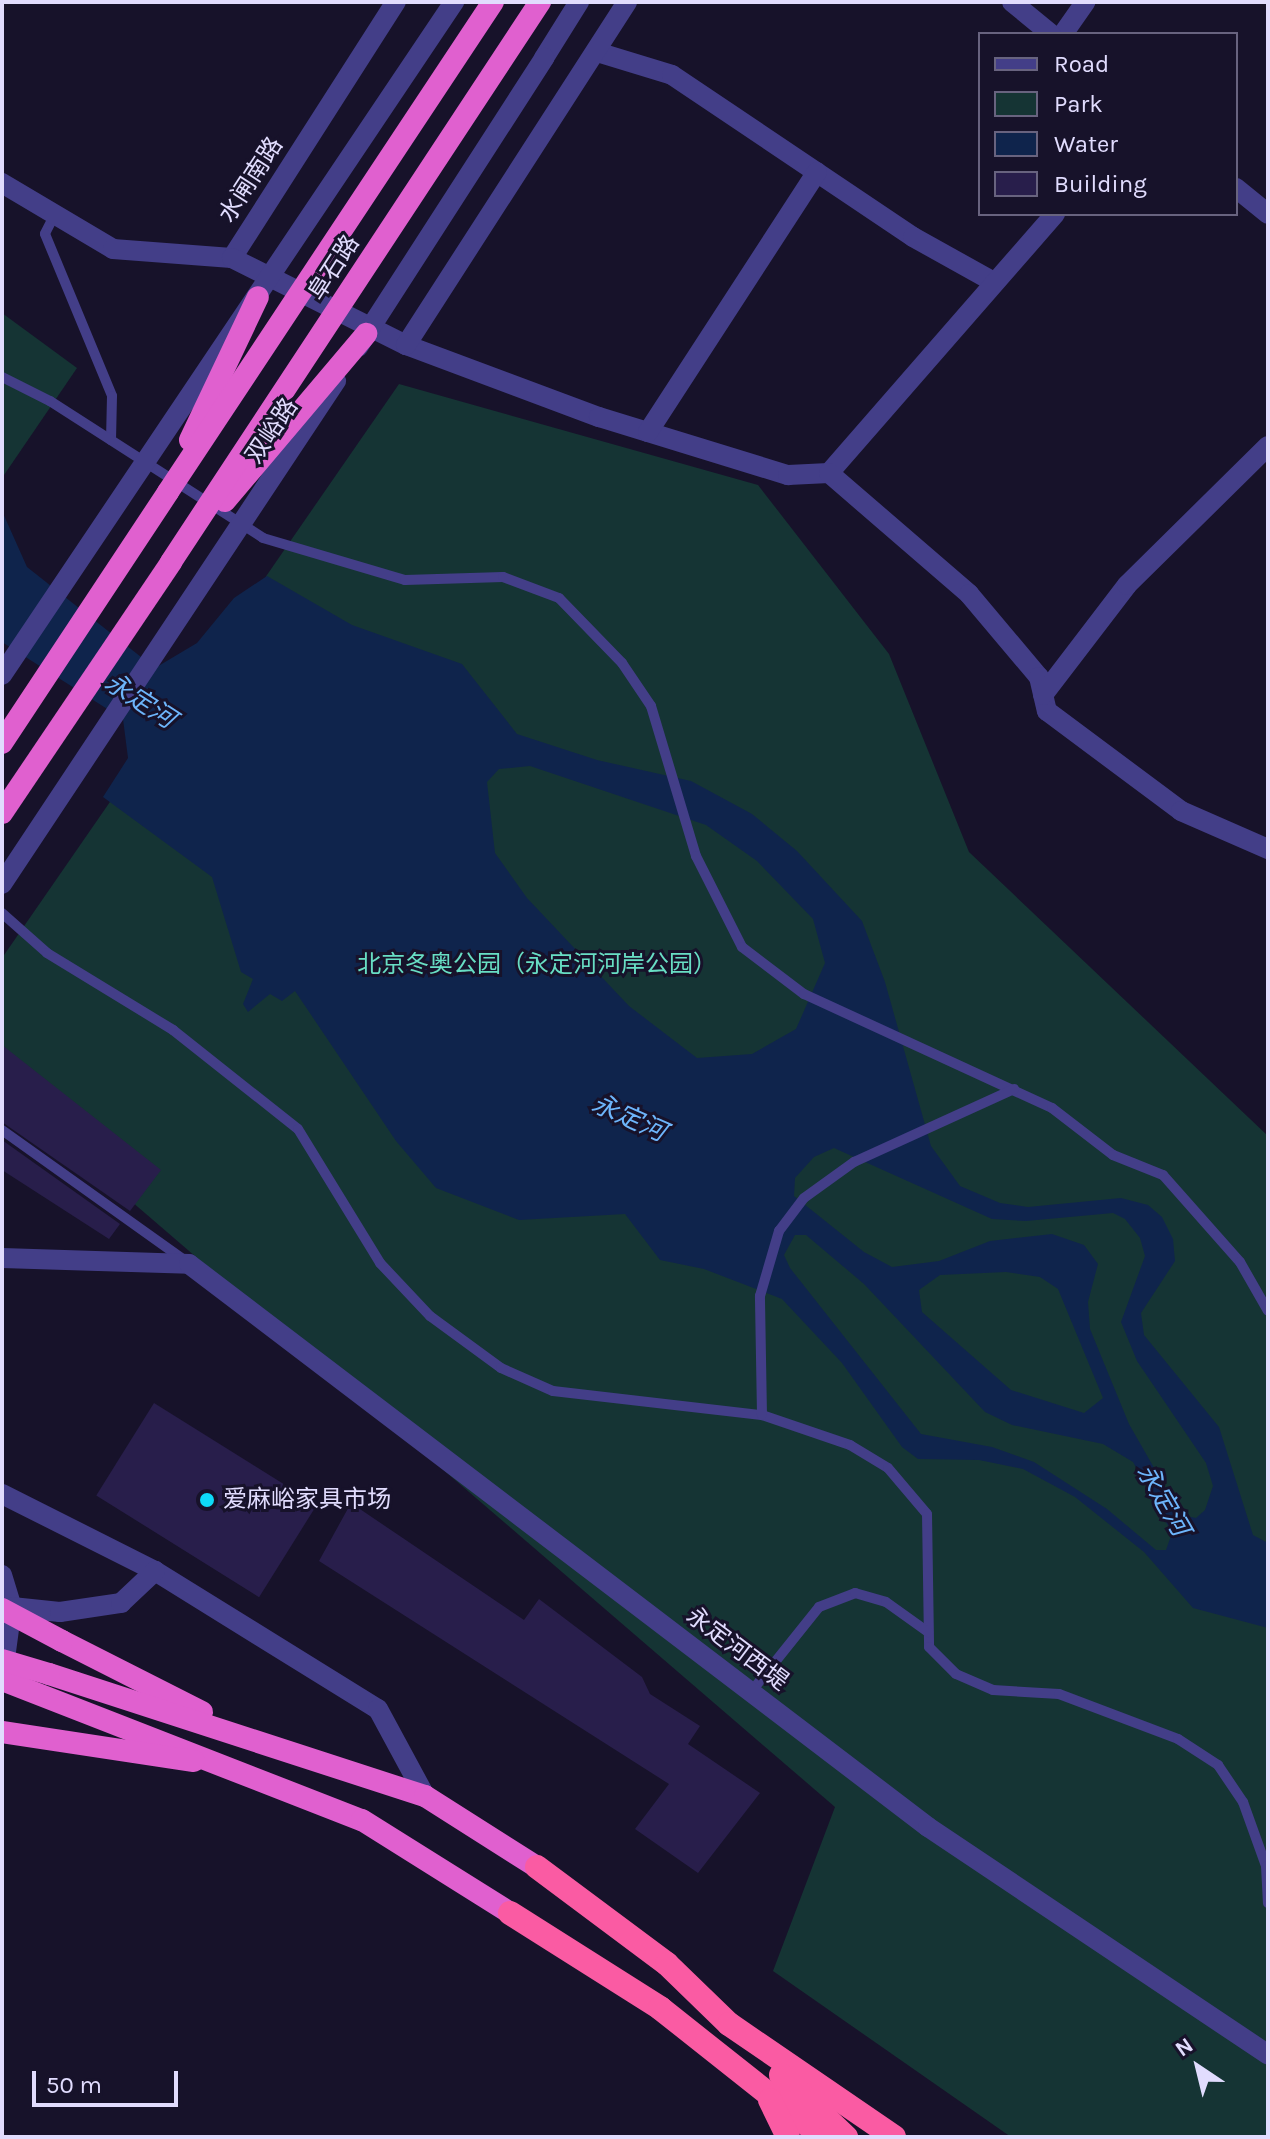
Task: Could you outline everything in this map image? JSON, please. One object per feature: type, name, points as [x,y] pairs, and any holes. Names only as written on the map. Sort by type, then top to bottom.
[{"type":"highway","name":"阜石路","points":[[168,492],[493,2]]},
{"type":"highway","name":"阜石路","points":[[171,562],[540,2]]},
{"type":"highway","points":[[2,743],[168,492],[258,297]]},
{"type":"highway","points":[[2,813],[171,562],[366,334]]},
{"type":"highway","points":[[7,1608],[62,1641],[260,1742]]},
{"type":"highway","points":[[2,1660],[46,1683],[362,1820],[660,2008],[823,2137]]},
{"type":"highway","points":[[2,1679],[46,1683],[260,1742],[425,1796],[537,1867],[667,1964],[846,2137]]},
{"type":"highway","points":[[2,1732],[239,1768]]},
{"type":"highway","points":[[729,2024],[894,2137]]},
{"type":"highway","points":[[765,2091],[788,2137]]},
{"type":"street","name":"水闸南路","points":[[2,183],[113,249],[204,260],[232,258],[396,2]]},
{"type":"street","points":[[2,675],[454,2]]},
{"type":"street","name":"双峪路","points":[[2,884],[366,334],[579,2]]},
{"type":"street","points":[[406,345],[627,2]]},
{"type":"street","points":[[1012,2],[1049,32]]},
{"type":"street","points":[[1064,32],[1085,2]]},
{"type":"street","points":[[597,52],[672,75],[913,237],[994,282]]},
{"type":"street","points":[[648,432],[817,172]]},
{"type":"street","points":[[1238,190],[1268,214]]},
{"type":"street","points":[[829,473],[1053,216]]},
{"type":"street","points":[[232,258],[406,345],[648,432],[788,475],[829,473],[969,594],[1039,677],[1047,711],[1181,811],[1268,849]]},
{"type":"street","points":[[1043,695],[1127,585],[1268,446]]},
{"type":"street","points":[[2,1258],[189,1264]]},
{"type":"street","name":"永定河西堤","points":[[189,1264],[928,1827],[1268,2055]]},
{"type":"street","points":[[2,1494],[155,1571],[378,1709],[425,1796]]},
{"type":"street","points":[[7,1608],[60,1612],[121,1603],[155,1571]]},
{"type":"street","points":[[2,1575],[7,1608],[2,1679]]},
{"type":"lane","points":[[55,214],[45,234],[112,396],[111,440]]},
{"type":"lane","points":[[2,377],[111,440],[263,538],[405,580],[503,577],[559,598],[589,624],[651,706],[696,856],[742,947],[804,994],[1052,1108],[1113,1155],[1163,1175],[1240,1262],[1268,1311]]},
{"type":"lane","points":[[2,913],[47,953],[173,1030],[298,1129],[380,1263],[430,1316],[501,1368],[553,1391],[762,1415],[850,1445],[888,1468],[915,1495],[927,1514],[929,1647],[956,1674],[993,1690],[1059,1694],[1178,1739],[1218,1765],[1243,1802],[1266,1866],[1268,1903]]},
{"type":"lane","points":[[762,1415],[760,1296],[779,1231],[804,1198],[854,1162],[1014,1089]]},
{"type":"lane","points":[[2,1130],[189,1264]]},
{"type":"lane","points":[[751,1692],[819,1607],[855,1593],[886,1602],[928,1632]]},
{"type":"green space","points":[[2,313],[77,368],[2,478]]},
{"type":"green space","name":"北京冬奥公园（永定河河岸公园）","points":[[399,384],[758,485],[889,654],[969,852],[1268,1136],[1268,2137],[1011,2137],[773,1971],[835,1807],[2,1090],[2,958]]},
{"type":"water","name":"永定河","points":[[2,511],[27,567],[155,668],[197,643],[234,598],[267,576],[352,625],[462,664],[517,734],[597,760],[691,781],[752,814],[797,851],[862,921],[885,982],[931,1146],[960,1186],[1000,1203],[1028,1207],[1121,1198],[1148,1205],[1162,1217],[1173,1239],[1175,1261],[1141,1313],[1144,1335],[1219,1427],[1253,1535],[1268,1543],[1268,1628],[1193,1608],[1144,1552],[1075,1497],[1023,1469],[979,1460],[918,1459],[902,1447],[842,1363],[782,1299],[704,1269],[660,1260],[625,1214],[519,1220],[436,1188],[396,1141],[295,991],[282,1001],[270,994],[248,1012],[243,1004],[253,979],[241,972],[212,877],[103,797],[128,758],[123,719],[2,642]],"holes":[[[530,766],[706,825],[757,861],[813,919],[825,963],[796,1029],[752,1054],[697,1058],[629,1006],[527,898],[495,853],[487,782],[499,769]],[[834,1148],[992,1219],[1026,1221],[1113,1213],[1125,1219],[1140,1238],[1145,1256],[1121,1322],[1137,1361],[1206,1463],[1213,1486],[1205,1510],[1196,1518],[1181,1515],[1129,1424],[1090,1329],[1088,1302],[1098,1264],[1084,1245],[1052,1234],[990,1241],[939,1261],[892,1267],[864,1252],[794,1196],[795,1178],[814,1157]],[[795,1235],[806,1235],[864,1284],[985,1412],[1012,1425],[1103,1444],[1133,1462],[1172,1533],[1166,1550],[1156,1550],[1107,1509],[1034,1462],[992,1447],[921,1434],[790,1268],[784,1255]],[[1006,1272],[1040,1277],[1058,1289],[1103,1398],[1084,1413],[1011,1390],[922,1312],[919,1290],[940,1275]]]},
{"type":"building","points":[[2,1045],[161,1170],[130,1211],[2,1122]]},
{"type":"building","points":[[2,1140],[120,1224],[109,1239],[2,1170]]},
{"type":"building","name":"爱麻峪家具市场","points":[[154,1403],[317,1505],[259,1597],[96,1495]]},
{"type":"building","points":[[351,1503],[524,1620],[539,1599],[642,1677],[650,1694],[700,1726],[688,1744],[760,1793],[698,1873],[635,1829],[669,1784],[319,1561]]},
{"type":"place","name":"爱麻峪家具市场","points":[[207,1500]]}]
